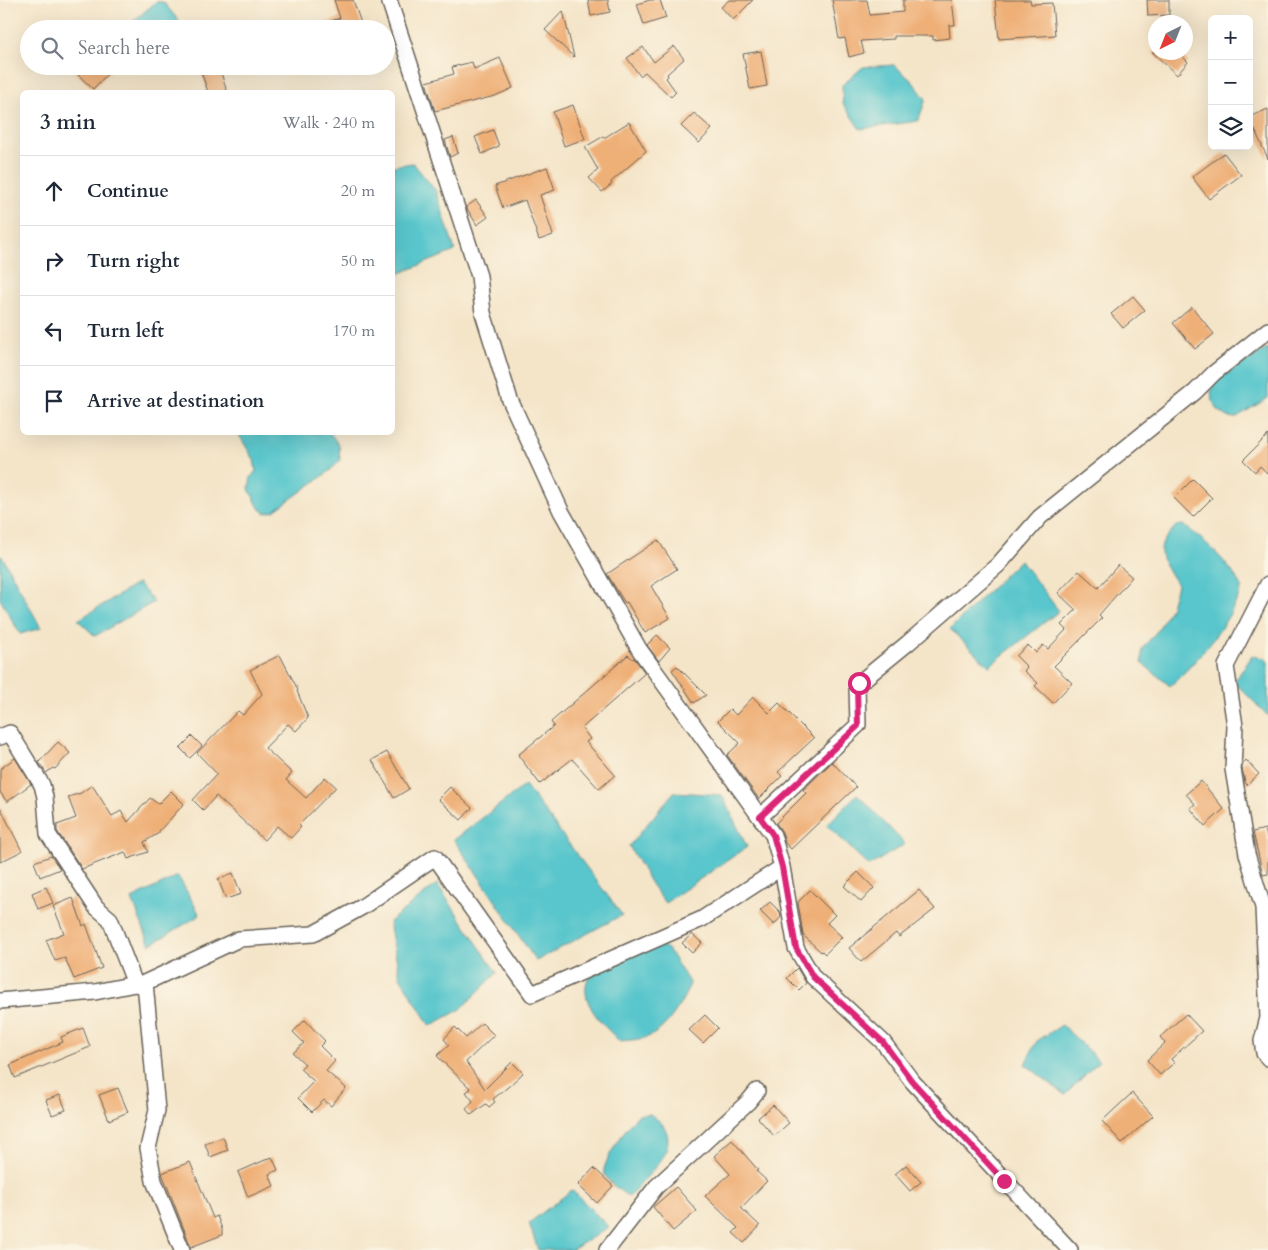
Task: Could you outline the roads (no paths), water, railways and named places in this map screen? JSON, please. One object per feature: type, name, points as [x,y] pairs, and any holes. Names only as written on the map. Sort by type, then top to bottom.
[{"type":"street","points":[[389,0],[479,276],[483,313],[510,400],[560,511],[639,649],[773,835],[782,867],[796,948],[813,977],[883,1042],[912,1081],[1070,1250]]},
{"type":"street","points":[[760,817],[858,726],[857,687],[859,683],[998,565],[1040,517],[1195,392],[1214,373],[1268,330]]},
{"type":"street","points":[[1268,584],[1226,666],[1235,726],[1233,770],[1246,854],[1263,907],[1268,1018],[1262,1041],[1264,1053],[1268,1058]]},
{"type":"street","points":[[0,738],[10,733],[42,785],[45,797],[48,834],[96,908],[110,919],[140,984],[157,1110],[148,1148],[154,1181],[182,1250]]},
{"type":"street","points":[[0,1000],[95,992],[140,984],[239,939],[313,934],[362,907],[435,856],[532,994],[702,919],[782,867]]},
{"type":"street","points":[[607,1250],[656,1187],[748,1102],[757,1091]]},
{"type":"water","points":[[156,2],[163,2],[178,20],[135,20]]},
{"type":"water","points":[[894,65],[912,81],[926,99],[918,121],[860,129],[843,104],[842,85],[863,67]]},
{"type":"water","points":[[413,163],[436,191],[455,251],[395,275],[395,166]]},
{"type":"water","points":[[1268,348],[1268,398],[1235,418],[1228,417],[1218,410],[1212,400],[1211,392],[1215,381]]},
{"type":"water","points":[[239,435],[332,435],[339,445],[340,461],[327,473],[274,511],[266,513],[259,508],[249,489],[251,477],[256,471],[254,460]]},
{"type":"water","points":[[1183,525],[1216,553],[1231,570],[1242,587],[1230,614],[1212,641],[1170,686],[1142,663],[1142,649],[1157,631],[1170,609],[1177,585],[1165,566],[1161,550],[1163,542],[1170,532],[1176,526]]},
{"type":"water","points":[[2,556],[41,628],[20,634],[0,599],[0,557]]},
{"type":"water","points":[[1020,560],[1059,611],[989,666],[950,629]]},
{"type":"water","points":[[138,583],[154,602],[95,636],[78,620]]},
{"type":"water","points":[[1252,656],[1265,658],[1268,662],[1268,716],[1234,682]]},
{"type":"water","points":[[525,785],[622,915],[536,961],[454,840]]},
{"type":"water","points":[[674,792],[722,795],[747,847],[665,903],[651,884],[629,846]]},
{"type":"water","points":[[857,794],[905,844],[869,866],[827,825]]},
{"type":"water","points":[[178,876],[200,915],[150,945],[132,899]]},
{"type":"water","points":[[437,884],[497,973],[461,1009],[430,1026],[400,977],[389,922]]},
{"type":"water","points":[[654,942],[668,949],[690,984],[669,1021],[657,1032],[635,1040],[619,1041],[600,1021],[589,1005],[586,987],[588,978]]},
{"type":"water","points":[[1062,1025],[1099,1061],[1065,1095],[1025,1064],[1037,1041]]},
{"type":"water","points":[[650,1114],[662,1124],[667,1134],[668,1144],[658,1164],[629,1197],[614,1186],[605,1176],[605,1167],[617,1142],[629,1125],[639,1115]]},
{"type":"water","points":[[572,1190],[609,1227],[572,1250],[538,1250],[529,1223]]}]
